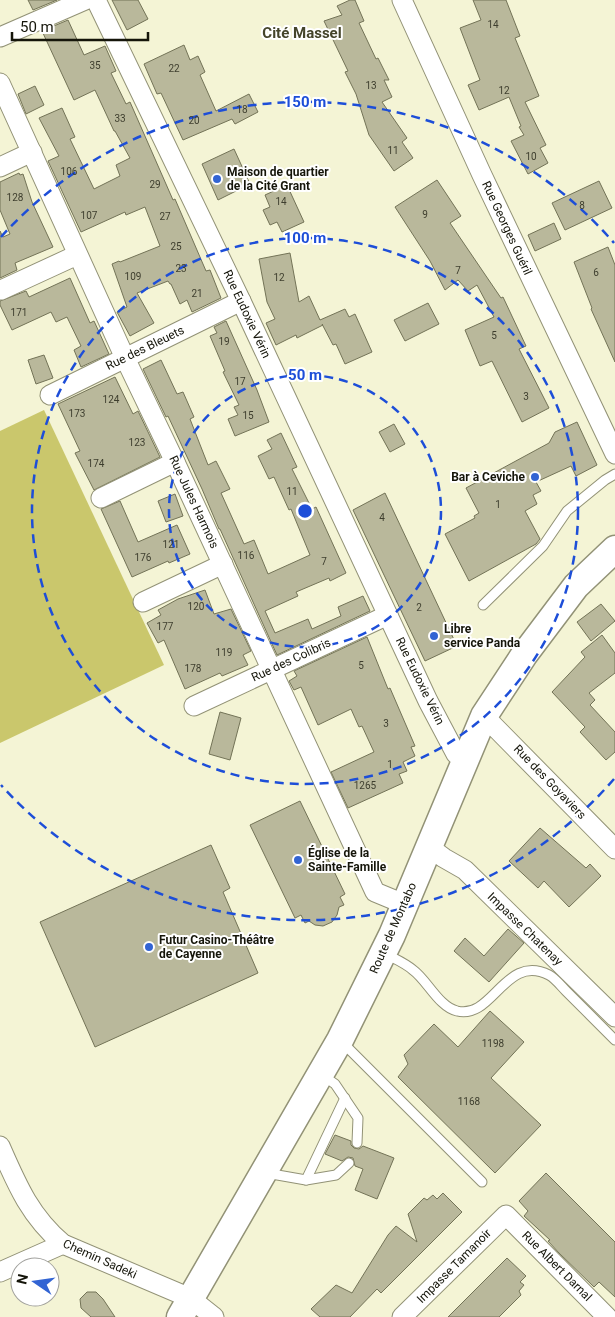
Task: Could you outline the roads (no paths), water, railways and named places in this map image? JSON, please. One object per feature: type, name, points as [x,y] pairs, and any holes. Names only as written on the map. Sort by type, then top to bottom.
[{"type":"main road","name":"Route de Montabo","points":[[185,1308],[340,1040],[384,952],[484,716],[524,655],[576,586],[615,548]]},
{"type":"street","points":[[0,37],[85,0]]},
{"type":"street","name":"Rue Eudoxie Vérin","points":[[96,0],[241,301],[428,701],[456,754],[466,761]]},
{"type":"street","name":"Rue Georges Guéril","points":[[402,0],[478,167],[615,454]]},
{"type":"street","name":"Rue Jules Harmois","points":[[0,83],[77,255],[176,462],[375,892],[404,904]]},
{"type":"street","points":[[0,167],[32,152]]},
{"type":"street","points":[[1,290],[77,255]]},
{"type":"street","name":"Rue des Bleuets","points":[[50,395],[241,301]]},
{"type":"street","points":[[101,498],[176,462]]},
{"type":"street","points":[[143,602],[223,564]]},
{"type":"street","name":"Rue des Colibris","points":[[194,706],[388,615]]},
{"type":"street","name":"Rue des Goyaviers","points":[[484,716],[615,849]]},
{"type":"street","name":"Impasse Chatenay","points":[[429,847],[465,870],[615,1017]]},
{"type":"street","name":"Chemin Sadeki","points":[[0,1146],[20,1191],[34,1213],[46,1230],[63,1244],[185,1308],[214,1317]]},
{"type":"street","name":"Impasse Tamanoir","points":[[402,1317],[506,1214]]},
{"type":"street","name":"Rue Albert Darnal","points":[[506,1214],[607,1317]]},
{"type":"street","points":[[0,1272],[63,1244]]},
{"type":"lane","points":[[483,605],[543,546],[567,511],[615,474]]},
{"type":"lane","points":[[384,952],[414,970],[441,1001],[455,1011],[468,1013],[481,1006],[503,984],[519,973],[531,970],[550,976],[615,1040]]},
{"type":"lane","points":[[340,1040],[482,1182]]},
{"type":"lane","points":[[320,1075],[335,1084],[358,1118],[357,1143]]},
{"type":"lane","points":[[306,1180],[345,1098]]},
{"type":"lane","points":[[263,1172],[306,1180],[336,1175],[349,1163]]},
{"type":"place","name":"Maison de quartier de la Cité Grant","points":[[217,179]]},
{"type":"place","name":"Bar à Ceviche","points":[[535,477]]},
{"type":"place","name":"Libre service Panda","points":[[434,636]]},
{"type":"place","name":"Église de la Sainte-Famille","points":[[298,860]]},
{"type":"place","name":"Futur Casino-Théâtre de Cayenne","points":[[149,947]]},
{"type":"district","name":"Cité Massel","points":[[302,33]]}]
